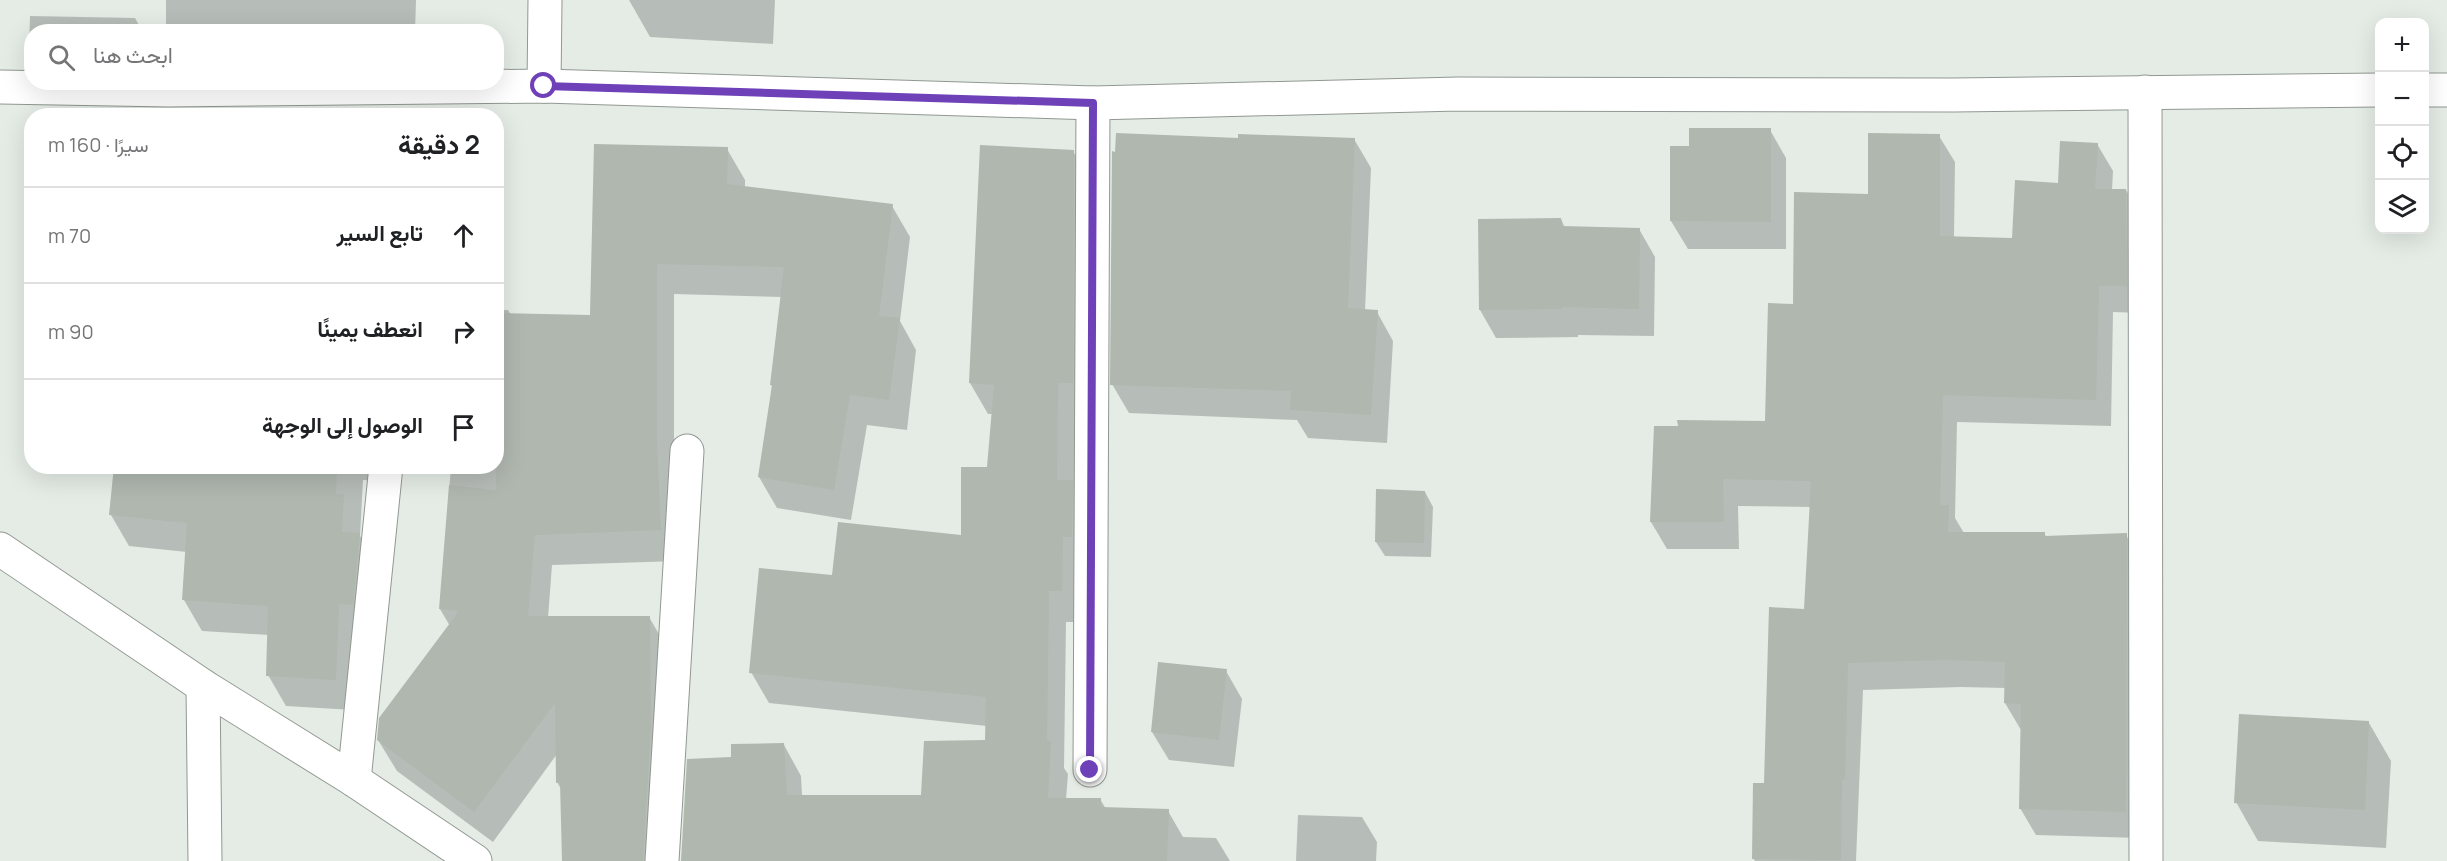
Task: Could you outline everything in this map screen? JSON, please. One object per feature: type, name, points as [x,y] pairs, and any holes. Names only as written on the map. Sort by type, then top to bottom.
[{"type":"street","points":[[544,86],[545,0]]},
{"type":"street","points":[[504,86],[1093,103],[1458,94],[1954,95],[2375,90]]},
{"type":"street","points":[[0,87],[24,87]]},
{"type":"street","points":[[2429,90],[2447,90]]},
{"type":"street","points":[[2145,92],[2146,861]]},
{"type":"street","points":[[1090,770],[1093,103]]},
{"type":"street","points":[[662,861],[687,451]]},
{"type":"street","points":[[354,780],[385,474]]},
{"type":"street","points":[[0,549],[203,686],[354,780],[475,861]]},
{"type":"street","points":[[203,686],[205,861]]},
{"type":"building","points":[[1689,128],[1771,128],[1771,222],[1670,221],[1670,146],[1689,146]]},
{"type":"building","points":[[1116,133],[1238,138],[1238,134],[1355,138],[1348,308],[1378,310],[1371,415],[1290,410],[1291,391],[1110,385],[1112,151],[1115,152]]},
{"type":"building","points":[[1868,133],[1940,134],[1940,236],[2012,238],[2015,180],[2058,183],[2060,141],[2098,143],[2095,189],[2126,189],[2127,286],[2099,286],[2096,400],[1943,395],[1940,505],[1949,505],[1948,532],[2045,532],[2045,536],[2127,533],[2126,812],[2019,809],[2021,704],[2004,703],[2005,662],[1945,660],[1848,663],[1845,780],[1842,780],[1841,860],[1752,859],[1753,783],[1764,783],[1769,607],[1804,609],[1811,481],[1723,479],[1724,522],[1650,522],[1654,426],[1678,426],[1677,420],[1765,421],[1768,303],[1793,304],[1794,192],[1868,194]]},
{"type":"building","points":[[594,144],[728,147],[727,184],[893,204],[879,316],[900,318],[889,400],[850,395],[834,490],[758,477],[772,385],[770,385],[784,267],[657,264],[657,443],[661,530],[535,535],[528,616],[650,616],[651,725],[643,861],[562,861],[560,782],[556,783],[555,703],[474,812],[377,740],[379,718],[459,611],[439,609],[449,485],[496,490],[496,474],[504,474],[504,313],[590,315]]},
{"type":"building","points":[[980,145],[1074,150],[1073,383],[1058,383],[1057,480],[1073,480],[1072,537],[1063,537],[1062,591],[1049,591],[1047,741],[1051,741],[1048,798],[1101,798],[1101,807],[1169,809],[1167,861],[681,861],[687,759],[731,757],[731,744],[784,743],[787,795],[921,795],[924,741],[985,740],[986,697],[749,673],[759,568],[832,575],[838,522],[961,535],[961,467],[987,467],[994,385],[969,383]]},
{"type":"building","points":[[1561,218],[1562,226],[1640,228],[1639,309],[1562,307],[1562,309],[1479,310],[1478,219]]},
{"type":"building","points":[[113,474],[337,474],[336,494],[344,494],[342,532],[360,533],[353,605],[339,604],[336,680],[266,676],[268,606],[182,600],[187,523],[109,515]]},
{"type":"building","points":[[1376,489],[1425,491],[1424,543],[1375,542]]},
{"type":"building","points":[[1158,662],[1227,669],[1219,740],[1151,732]]},
{"type":"building","points":[[2239,714],[2369,721],[2365,810],[2234,803]]},
{"type":"route","points":[[544,86],[1093,103],[1090,770]]}]
